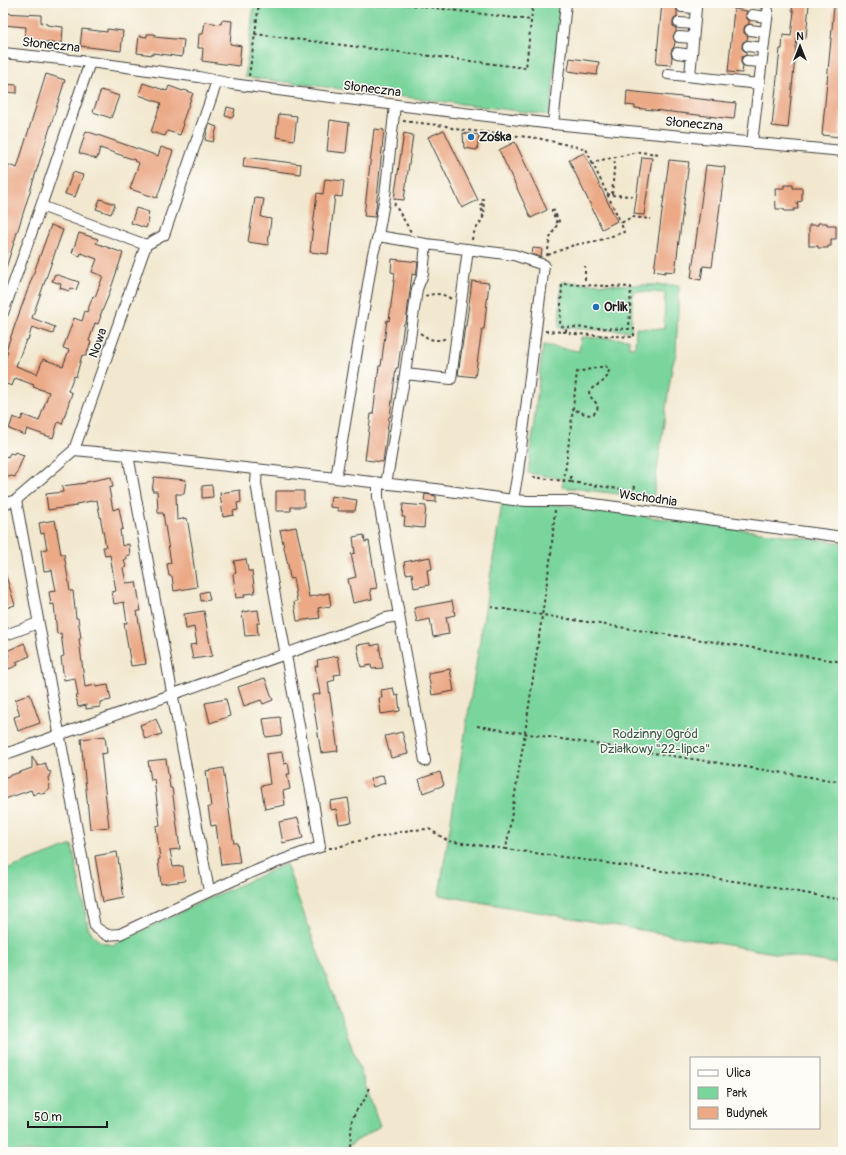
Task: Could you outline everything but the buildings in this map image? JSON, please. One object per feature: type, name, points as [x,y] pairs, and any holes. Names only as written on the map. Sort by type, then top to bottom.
[{"type":"street","points":[[553,124],[566,3]]},
{"type":"street","points":[[682,7],[696,8],[690,76]]},
{"type":"street","points":[[752,15],[767,7]]},
{"type":"street","points":[[752,143],[767,7]]},
{"type":"street","points":[[679,23],[694,24]]},
{"type":"street","points":[[750,30],[765,32]]},
{"type":"street","points":[[679,37],[693,38]]},
{"type":"street","points":[[748,46],[763,48]]},
{"type":"street","name":"Słoneczna","points":[[3,53],[90,62],[191,76],[217,82],[553,124],[843,151]]},
{"type":"street","points":[[677,53],[692,55]]},
{"type":"street","points":[[747,60],[761,62]]},
{"type":"street","points":[[3,313],[90,62]]},
{"type":"street","points":[[668,74],[759,84]]},
{"type":"street","points":[[41,206],[146,245],[164,235],[217,82]]},
{"type":"street","points":[[336,478],[372,254],[378,236],[385,196],[395,104]]},
{"type":"street","points":[[378,236],[426,244],[514,255],[544,265],[518,472],[513,500]]},
{"type":"street","points":[[425,760],[378,497],[405,374],[412,322],[422,274],[426,244]]},
{"type":"street","name":"Nowa","points":[[74,450],[146,245]]},
{"type":"street","points":[[405,374],[451,379],[469,249]]},
{"type":"street","points":[[3,504],[16,500],[74,450]]},
{"type":"street","name":"Wschodnia","points":[[74,450],[421,487],[513,500],[571,502],[843,537]]},
{"type":"street","points":[[128,455],[209,891]]},
{"type":"street","points":[[16,500],[95,927],[107,936],[120,934],[209,891],[288,857],[320,847],[291,677],[285,654],[270,569],[256,484],[256,470]]},
{"type":"street","points":[[3,755],[386,618],[399,616]]},
{"type":"street","points":[[3,636],[38,623]]},
{"type":"path","points":[[249,76],[259,3]]},
{"type":"path","points":[[395,3],[531,20]]},
{"type":"path","points":[[255,34],[526,68],[533,3]]},
{"type":"path","points":[[393,118],[397,120],[446,126],[455,129],[537,138],[586,149],[624,232],[597,241],[574,245],[547,256]]},
{"type":"path","points":[[592,162],[640,152],[660,154]]},
{"type":"path","points":[[612,195],[615,157]]},
{"type":"path","points":[[607,194],[633,196]]},
{"type":"path","points":[[469,249],[472,234],[484,215],[484,206],[482,203],[483,195]]},
{"type":"path","points":[[385,196],[394,204],[412,234]]},
{"type":"path","points":[[547,260],[550,238],[559,221],[552,208],[557,224]]},
{"type":"path","points":[[621,223],[632,217],[651,219]]},
{"type":"path","points":[[585,266],[585,280]]},
{"type":"path","points":[[562,284],[631,287],[629,329],[566,326],[560,326],[562,284]]},
{"type":"path","points":[[416,302],[433,294],[442,294],[449,297],[460,311]]},
{"type":"path","points":[[412,322],[420,333],[432,340],[441,340],[449,337],[458,329]]},
{"type":"path","points":[[566,326],[566,332]]},
{"type":"path","points":[[547,331],[634,337],[634,328]]},
{"type":"path","points":[[564,480],[577,372],[607,367],[609,369],[606,378],[589,392],[590,397],[597,404],[595,412],[592,414],[586,414],[573,408]]},
{"type":"path","points":[[571,482],[572,476]]},
{"type":"path","points":[[534,477],[634,491],[635,485]]},
{"type":"path","points":[[506,850],[551,554],[556,517],[556,501]]},
{"type":"path","points":[[491,607],[843,662]]},
{"type":"path","points":[[477,726],[843,782]]},
{"type":"path","points":[[320,847],[335,848],[354,842],[410,830],[428,829],[448,841],[748,883],[843,900]]},
{"type":"path","points":[[348,1152],[350,1147],[352,1120],[356,1111],[365,1099],[369,1087]]},
{"type":"green space","points":[[254,3],[561,3],[550,115],[245,77]]},
{"type":"green space","points":[[561,282],[679,285],[676,354],[672,367],[653,498],[562,487],[563,479],[528,473],[543,345],[579,351],[581,337],[629,339],[629,347],[635,347],[636,328],[664,329],[665,293],[633,291],[631,331],[559,328]]},
{"type":"green space","name":"Rodzinny Ogród Działkowy \"22-lipca\"","points":[[503,497],[843,543],[843,965],[439,895]]},
{"type":"green space","points":[[72,845],[88,927],[98,940],[113,945],[208,899],[286,864],[380,1126],[339,1152],[3,1152],[3,871]]},
{"type":"place","name":"Zośka","points":[[471,137]]},
{"type":"place","name":"Orlik","points":[[596,307]]}]
